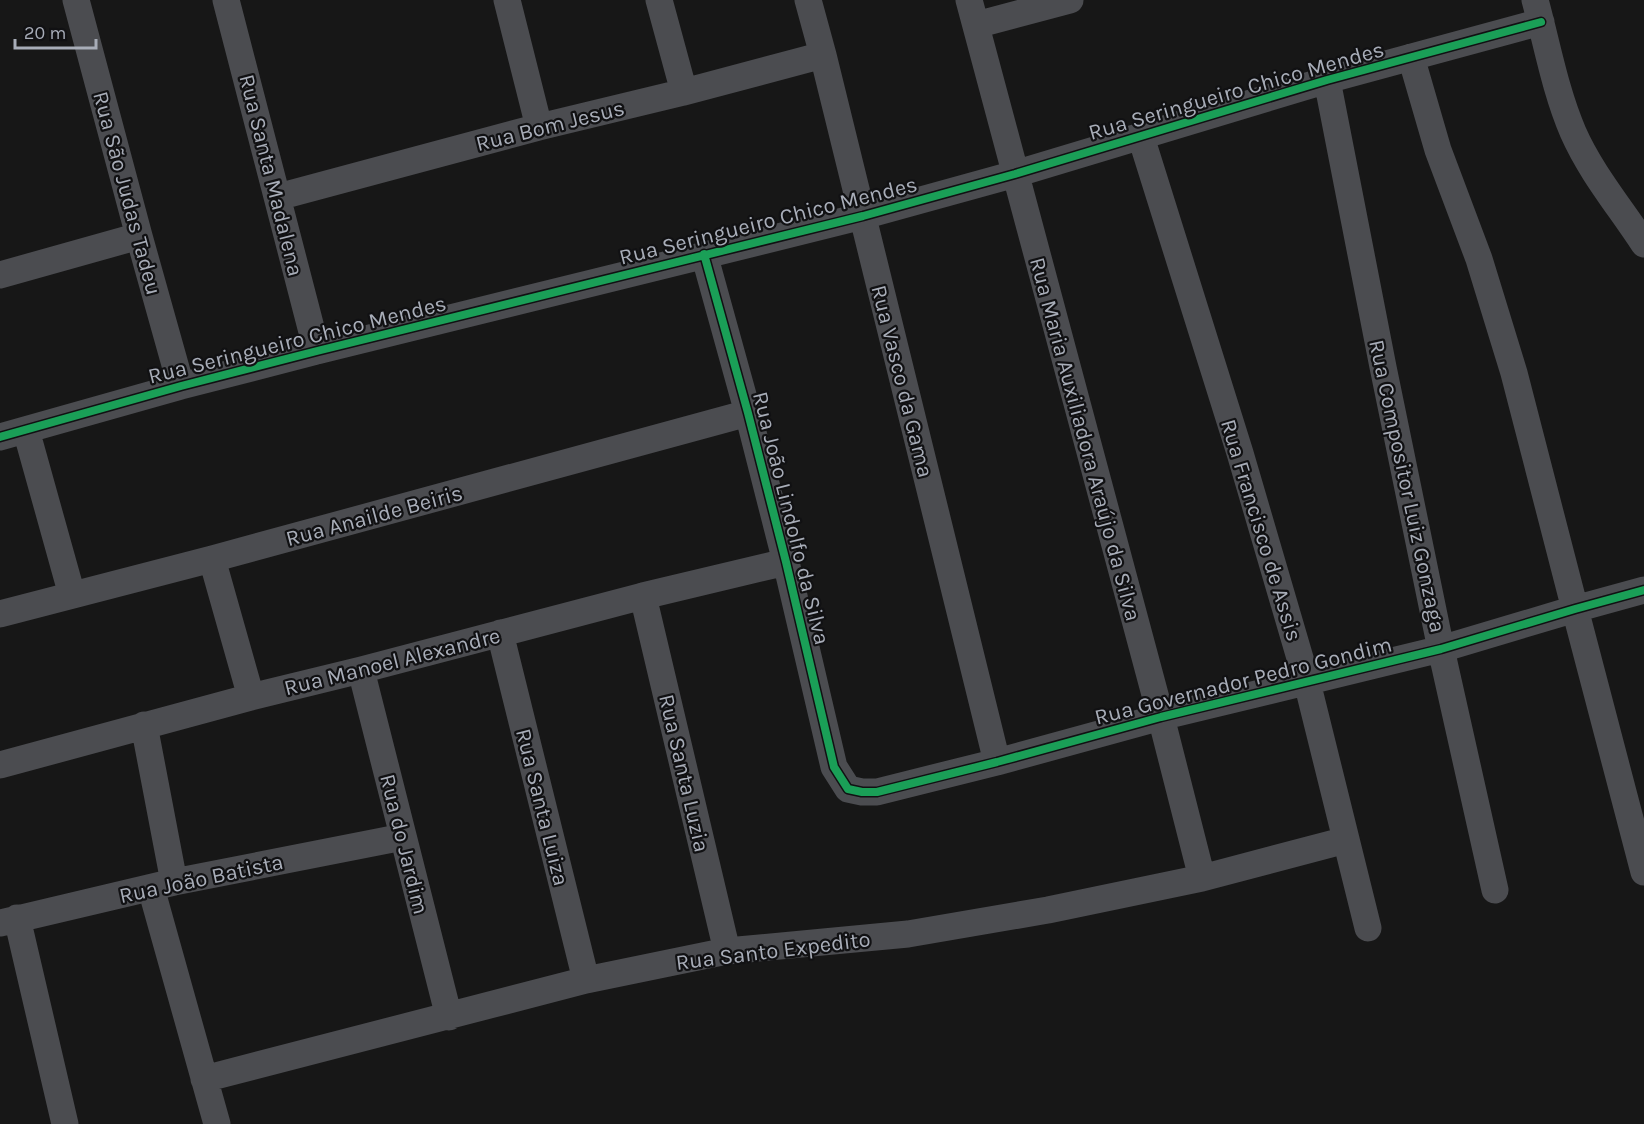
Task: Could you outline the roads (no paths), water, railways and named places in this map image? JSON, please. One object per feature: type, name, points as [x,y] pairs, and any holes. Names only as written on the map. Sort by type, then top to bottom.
[{"type":"street","name":"Rua São Judas Tadeu","points":[[76,0],[181,386]]},
{"type":"street","name":"Rua Santa Madalena","points":[[226,0],[316,351]]},
{"type":"street","points":[[507,0],[539,127]]},
{"type":"street","points":[[659,0],[684,92]]},
{"type":"street","name":"Rua Vasco da Gama","points":[[808,0],[997,762]]},
{"type":"street","points":[[973,13],[1070,0]]},
{"type":"street","points":[[1538,11],[1554,78],[1573,131],[1592,169],[1644,244]]},
{"type":"street","name":"Rua Seringueiro Chico Mendes","points":[[0,437],[316,351],[863,216],[1015,174],[1411,57],[1538,11]]},
{"type":"street","name":"Rua Maria Auxiliadora Araújo da Silva","points":[[973,13],[1202,878]]},
{"type":"street","name":"Rua Bom Jesus","points":[[278,197],[539,127],[823,55]]},
{"type":"street","points":[[1411,57],[1438,150],[1479,259],[1514,373],[1644,872]]},
{"type":"street","name":"Rua Compositor Luiz Gonzaga","points":[[1327,80],[1383,367],[1442,650],[1496,890]]},
{"type":"street","name":"Rua Francisco de Assis","points":[[1141,136],[1240,453],[1307,682],[1368,928]]},
{"type":"street","points":[[0,275],[139,237]]},
{"type":"street","name":"Rua João Lindolfo da Silva","points":[[704,254],[748,412],[834,767],[848,789]]},
{"type":"street","name":"Rua Anailde Beiris","points":[[0,614],[212,559],[748,412]]},
{"type":"street","points":[[26,430],[72,595]]},
{"type":"street","points":[[212,559],[251,697]]},
{"type":"street","name":"Rua Manoel Alexandre","points":[[0,765],[251,697],[643,596],[786,562]]},
{"type":"street","name":"Rua Governador Pedro Gondim","points":[[848,789],[877,792],[997,762],[1161,717],[1442,650],[1644,590]]},
{"type":"street","name":"Rua Santa Luzia","points":[[643,596],[727,951]]},
{"type":"street","name":"Rua Santa Luiza","points":[[500,633],[586,980]]},
{"type":"street","name":"Rua do Jardim","points":[[361,670],[449,1017]]},
{"type":"street","points":[[144,725],[163,885],[204,1079],[217,1124]]},
{"type":"street","name":"Rua João Batista","points":[[9,921],[163,885],[403,837]]},
{"type":"street","name":"Rua Santo Expedito","points":[[204,1079],[586,980],[727,951],[908,934],[1048,910],[1202,878],[1346,840]]},
{"type":"street","points":[[9,921],[65,1124]]}]
